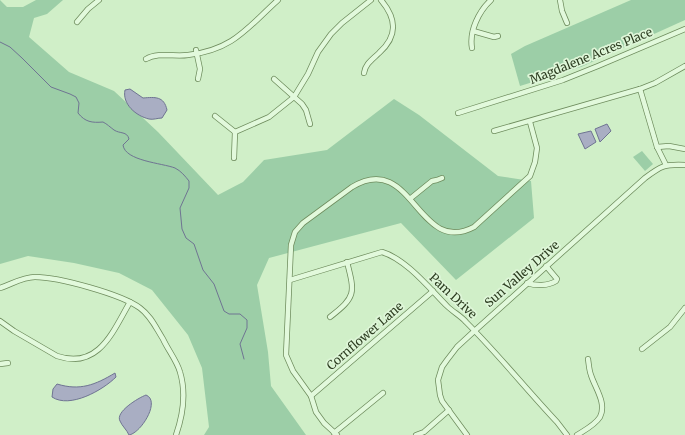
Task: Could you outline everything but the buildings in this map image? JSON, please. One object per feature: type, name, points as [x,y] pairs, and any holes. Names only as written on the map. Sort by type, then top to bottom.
[{"type":"street","points":[[77,22],[88,9],[99,0]]},
{"type":"street","points":[[146,59],[155,55],[186,56],[217,48],[242,35],[278,0]]},
{"type":"street","points":[[235,132],[269,117],[294,97],[308,74],[318,52],[331,34],[342,23],[371,0]]},
{"type":"street","points":[[364,73],[366,66],[386,47],[392,35],[392,17],[389,10],[381,0]]},
{"type":"street","points":[[472,48],[473,31],[481,11],[491,0]]},
{"type":"street","points":[[560,0],[566,23]]},
{"type":"street","name":"Magdalene Acres Place","points":[[458,113],[538,89],[685,28]]},
{"type":"street","points":[[473,31],[494,37],[498,36]]},
{"type":"street","points":[[197,52],[200,69],[198,78]]},
{"type":"street","points":[[494,132],[640,89],[655,83],[685,66]]},
{"type":"street","points":[[274,79],[304,107],[310,124]]},
{"type":"street","points":[[640,89],[657,147],[666,165],[685,165]]},
{"type":"street","points":[[215,116],[235,132]]},
{"type":"street","points":[[383,393],[336,434],[324,423],[316,412],[311,396],[292,371],[286,355],[292,237],[303,223],[359,182],[372,179],[387,181],[399,188],[411,198],[433,225],[439,229],[451,233],[465,232],[474,227],[530,176],[535,162],[537,148],[530,122]]},
{"type":"street","points":[[234,158],[235,132]]},
{"type":"street","points":[[657,147],[669,146],[685,149]]},
{"type":"street","name":"Sun Valley Drive","points":[[467,435],[442,401],[440,395],[438,386],[440,373],[447,360],[457,347],[546,266],[643,180],[659,168],[666,165]]},
{"type":"street","points":[[411,198],[432,180],[442,178]]},
{"type":"street","name":"Pam Drive","points":[[290,280],[382,252],[392,255],[401,261],[448,307],[464,320],[557,422],[567,435]]},
{"type":"street","points":[[330,317],[343,307],[353,291],[353,283],[347,262]]},
{"type":"street","points":[[527,283],[532,285],[543,285],[552,284],[556,281],[557,279],[546,266]]},
{"type":"street","points":[[0,288],[23,279],[34,277],[48,278],[114,295],[141,308],[153,321],[180,371],[184,394],[180,424],[176,435]]},
{"type":"street","name":"Cornflower Lane","points":[[311,396],[432,291]]},
{"type":"street","points":[[0,320],[4,324],[57,356],[78,359],[93,354],[105,345],[130,302]]},
{"type":"street","points":[[642,349],[670,327],[685,308]]},
{"type":"street","points":[[0,330],[4,324]]},
{"type":"street","points":[[577,435],[594,424],[600,418],[602,410],[600,396],[591,374],[588,360]]},
{"type":"street","points":[[0,364],[8,364]]},
{"type":"street","points":[[416,435],[424,432],[449,410]]},
{"type":"green space","points":[[0,0],[7,7],[23,7],[36,0],[63,0],[47,14],[34,18],[29,37],[69,72],[114,91],[158,132],[218,195],[243,182],[264,160],[327,150],[394,99],[419,115],[498,176],[531,181],[534,218],[456,280],[401,223],[269,258],[257,285],[268,352],[271,386],[306,435],[204,435],[209,427],[202,368],[188,335],[152,290],[119,273],[74,263],[28,256],[0,264]]},
{"type":"green space","points":[[631,0],[685,0],[685,20],[581,67],[520,86],[511,54],[525,46]]},
{"type":"green space","points":[[642,151],[653,164],[645,171],[633,157]]},
{"type":"water","points":[[130,89],[143,98],[158,98],[164,102],[167,110],[162,118],[149,119],[139,115],[131,109],[125,95],[125,90]]},
{"type":"water","points":[[607,124],[611,131],[600,142],[595,129]]},
{"type":"water","points":[[591,131],[596,142],[585,149],[578,134]]},
{"type":"water","points":[[115,373],[116,377],[110,382],[86,396],[68,401],[59,400],[52,397],[53,389],[57,384],[73,387],[87,386],[101,381]]},
{"type":"water","points":[[146,395],[150,398],[151,404],[148,416],[139,429],[129,435],[119,417],[128,406]]},
{"type":"waterway","points":[[0,42],[10,47],[51,87],[76,97],[79,103],[78,113],[83,118],[92,122],[103,122],[114,130],[127,135],[129,139],[123,145],[125,150],[130,155],[145,161],[175,168],[189,181],[189,188],[180,208],[182,229],[186,238],[194,244],[203,270],[214,284],[224,311],[229,314],[240,314],[247,320],[247,328],[240,344],[244,359]]}]
